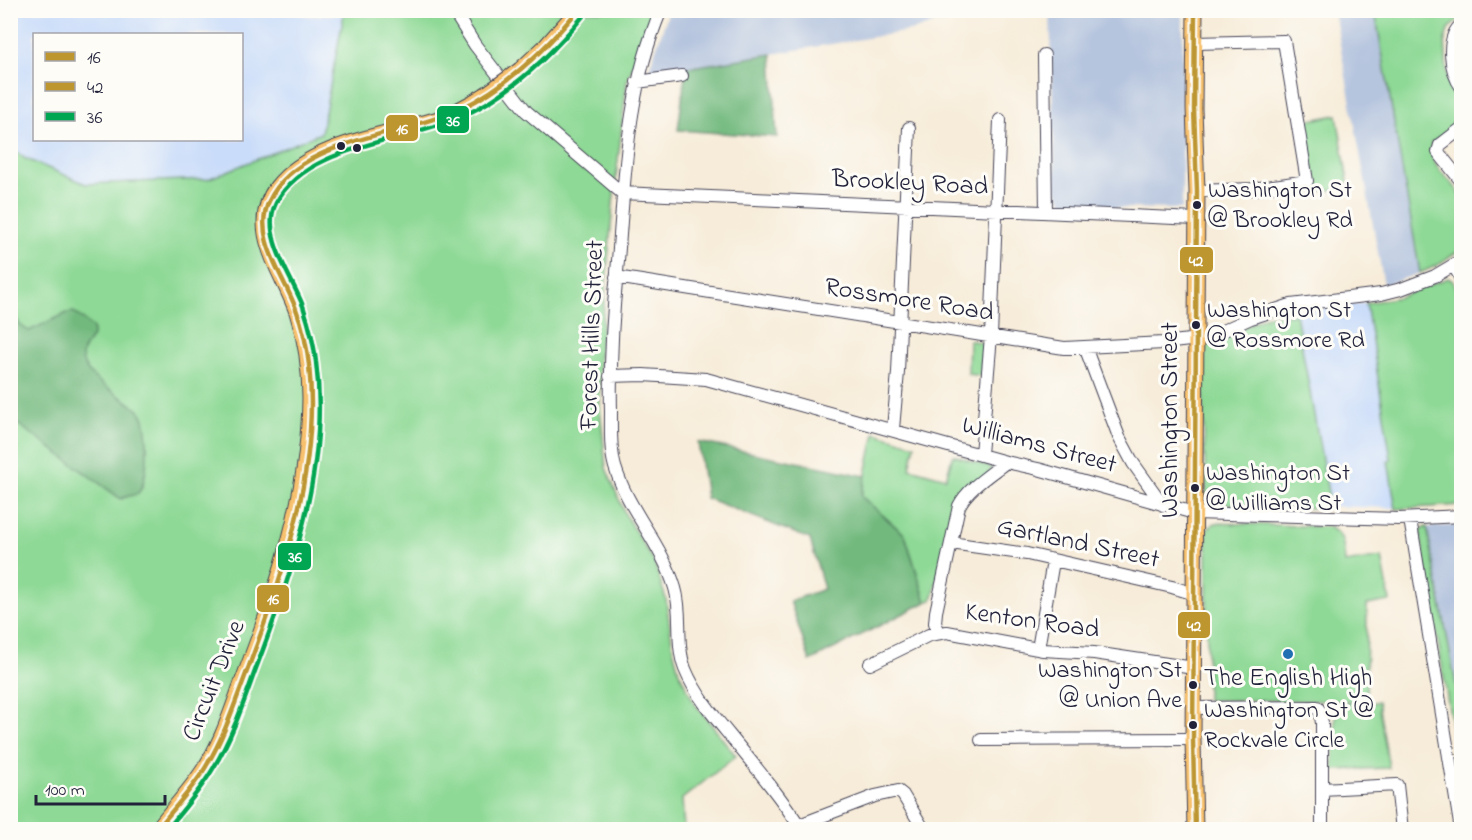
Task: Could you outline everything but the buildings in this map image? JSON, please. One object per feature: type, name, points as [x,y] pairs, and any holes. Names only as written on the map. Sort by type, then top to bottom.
[{"type":"main road","name":"Circuit Drive","points":[[157,830],[203,771],[222,738],[274,594],[294,521],[304,473],[309,419],[308,359],[297,313],[267,239],[265,216],[269,199],[290,173],[317,157],[350,144],[445,116],[485,95],[520,70],[546,46],[578,10]]},
{"type":"main road","name":"Washington Street","points":[[1195,10],[1194,109],[1197,192],[1192,739],[1195,830]]},
{"type":"street","points":[[453,10],[475,45],[526,111],[622,193]]},
{"type":"street","name":"Forest Hills Street","points":[[661,10],[649,38],[637,82],[622,193],[610,344],[611,442],[614,465],[622,485],[659,551],[676,590],[680,618],[681,654],[685,669],[713,715],[800,827]]},
{"type":"street","points":[[1461,24],[1451,38],[1453,74],[1461,88]]},
{"type":"street","points":[[1195,43],[1284,41],[1307,181],[1253,189],[1197,192]]},
{"type":"street","points":[[1044,55],[1046,212]]},
{"type":"street","points":[[637,82],[682,76]]},
{"type":"street","points":[[981,454],[991,336],[1000,120]]},
{"type":"street","points":[[893,429],[909,128]]},
{"type":"street","points":[[1461,128],[1440,145],[1438,152],[1461,182]]},
{"type":"street","name":"Brookley Road","points":[[622,193],[1196,219]]},
{"type":"street","points":[[1458,262],[1461,281]]},
{"type":"street","name":"Rossmore Road","points":[[616,278],[1064,348],[1207,338],[1270,311],[1291,305],[1375,295],[1401,289],[1424,282],[1458,262]]},
{"type":"street","points":[[1085,347],[1119,437],[1133,463],[1163,505]]},
{"type":"street","name":"Williams Street","points":[[610,376],[643,375],[706,379],[1006,462],[1038,468],[1194,513],[1410,519],[1461,516]]},
{"type":"street","points":[[939,632],[935,622],[936,612],[955,519],[963,500],[1006,462]]},
{"type":"street","points":[[1410,519],[1461,830]]},
{"type":"street","name":"Gartland Street","points":[[951,543],[1027,554],[1195,594]]},
{"type":"street","points":[[1038,649],[1053,561]]},
{"type":"street","name":"Kenton Road","points":[[870,664],[929,635],[947,632],[1038,649],[1094,653],[1194,668]]},
{"type":"street","points":[[1194,708],[1317,707],[1322,723],[1322,830]]},
{"type":"street","points":[[981,740],[1192,739]]},
{"type":"street","points":[[1322,789],[1397,785],[1402,830]]},
{"type":"street","points":[[800,827],[875,796],[898,791],[903,795],[924,830]]},
{"type":"shaded area","points":[[268,10],[310,16],[344,14],[321,133],[208,179],[86,184],[24,158],[11,147],[10,11]]},
{"type":"shaded area","points":[[669,11],[962,11],[962,13],[915,30],[647,75]]},
{"type":"shaded area","points":[[1043,11],[1183,11],[1182,209],[1066,207],[1055,185],[1050,12]]},
{"type":"shaded area","points":[[1334,11],[1375,11],[1420,273],[1384,285]]},
{"type":"shaded area","points":[[1366,303],[1391,459],[1388,461],[1396,508],[1205,502],[1202,353],[1267,316]]},
{"type":"shaded area","points":[[1461,525],[1461,713],[1427,527]]},
{"type":"green space","points":[[352,11],[654,11],[627,81],[613,204],[599,360],[600,407],[606,468],[626,516],[654,562],[666,599],[673,649],[679,672],[695,704],[736,756],[682,799],[684,829],[11,829],[10,147],[24,158],[86,184],[208,179],[321,133],[344,14]]},
{"type":"green space","points":[[1375,11],[1461,11],[1461,18],[1449,28],[1445,39],[1447,75],[1461,100],[1461,121],[1431,143],[1437,167],[1461,196],[1461,249],[1438,265],[1420,273]]},
{"type":"green space","points":[[772,54],[777,137],[678,130],[686,68]]},
{"type":"green space","points":[[1337,115],[1349,188],[1317,192],[1305,121]]},
{"type":"green space","points":[[1448,278],[1453,281],[1461,302],[1461,505],[1396,509],[1388,461],[1391,459],[1366,303],[1400,297]]},
{"type":"green space","points":[[11,309],[20,325],[29,331],[67,313],[74,312],[93,328],[93,336],[83,351],[83,360],[87,369],[94,378],[141,413],[144,419],[147,441],[146,466],[142,487],[138,493],[121,499],[11,419]]},
{"type":"green space","points":[[1296,314],[1331,509],[1206,503],[1202,353],[1211,342],[1267,316]]},
{"type":"green space","points":[[969,340],[983,343],[981,376],[968,374]]},
{"type":"green space","points":[[875,433],[915,445],[910,468],[946,478],[953,455],[993,468],[953,518],[932,600],[926,602],[905,535],[861,496]]},
{"type":"green space","points":[[698,442],[866,476],[861,496],[905,535],[926,602],[810,661],[790,601],[824,589],[810,539],[706,498]]},
{"type":"green space","name":"The English High","points":[[1215,523],[1328,527],[1341,537],[1345,563],[1382,557],[1390,601],[1367,605],[1366,701],[1207,700],[1207,529]]},
{"type":"green space","points":[[1427,527],[1461,713],[1461,782],[1420,532]]},
{"type":"green space","points":[[1378,702],[1389,768],[1333,770],[1336,704]]},
{"type":"railway","points":[[1458,600],[1462,621]]},
{"type":"transit line","name":"16","points":[[157,830],[203,772],[225,728],[275,593],[304,480],[311,404],[308,358],[291,296],[267,242],[264,228],[269,201],[284,180],[304,163],[328,151],[439,117],[479,99],[525,65],[553,39],[578,10]]},
{"type":"transit line","name":"42","points":[[1195,10],[1194,109],[1197,191],[1193,739],[1195,830]]},
{"type":"transit line","name":"36","points":[[167,830],[209,775],[237,720],[294,559],[312,481],[319,401],[315,355],[303,306],[279,256],[275,242],[272,215],[276,203],[290,183],[310,168],[334,156],[442,124],[465,115],[499,96],[530,72],[584,15]]},
{"type":"place","name":"Washington St @ Brookley Rd","points":[[1197,205]]},
{"type":"place","name":"Washington St @ Rossmore Rd","points":[[1196,325]]},
{"type":"place","name":"Washington St @ Williams St","points":[[1195,488]]},
{"type":"place","name":"The English High","points":[[1288,654]]},
{"type":"place","name":"Washington St @ Union Ave","points":[[1193,685]]},
{"type":"place","name":"Washington St @ Rockvale Circle","points":[[1193,725]]}]
